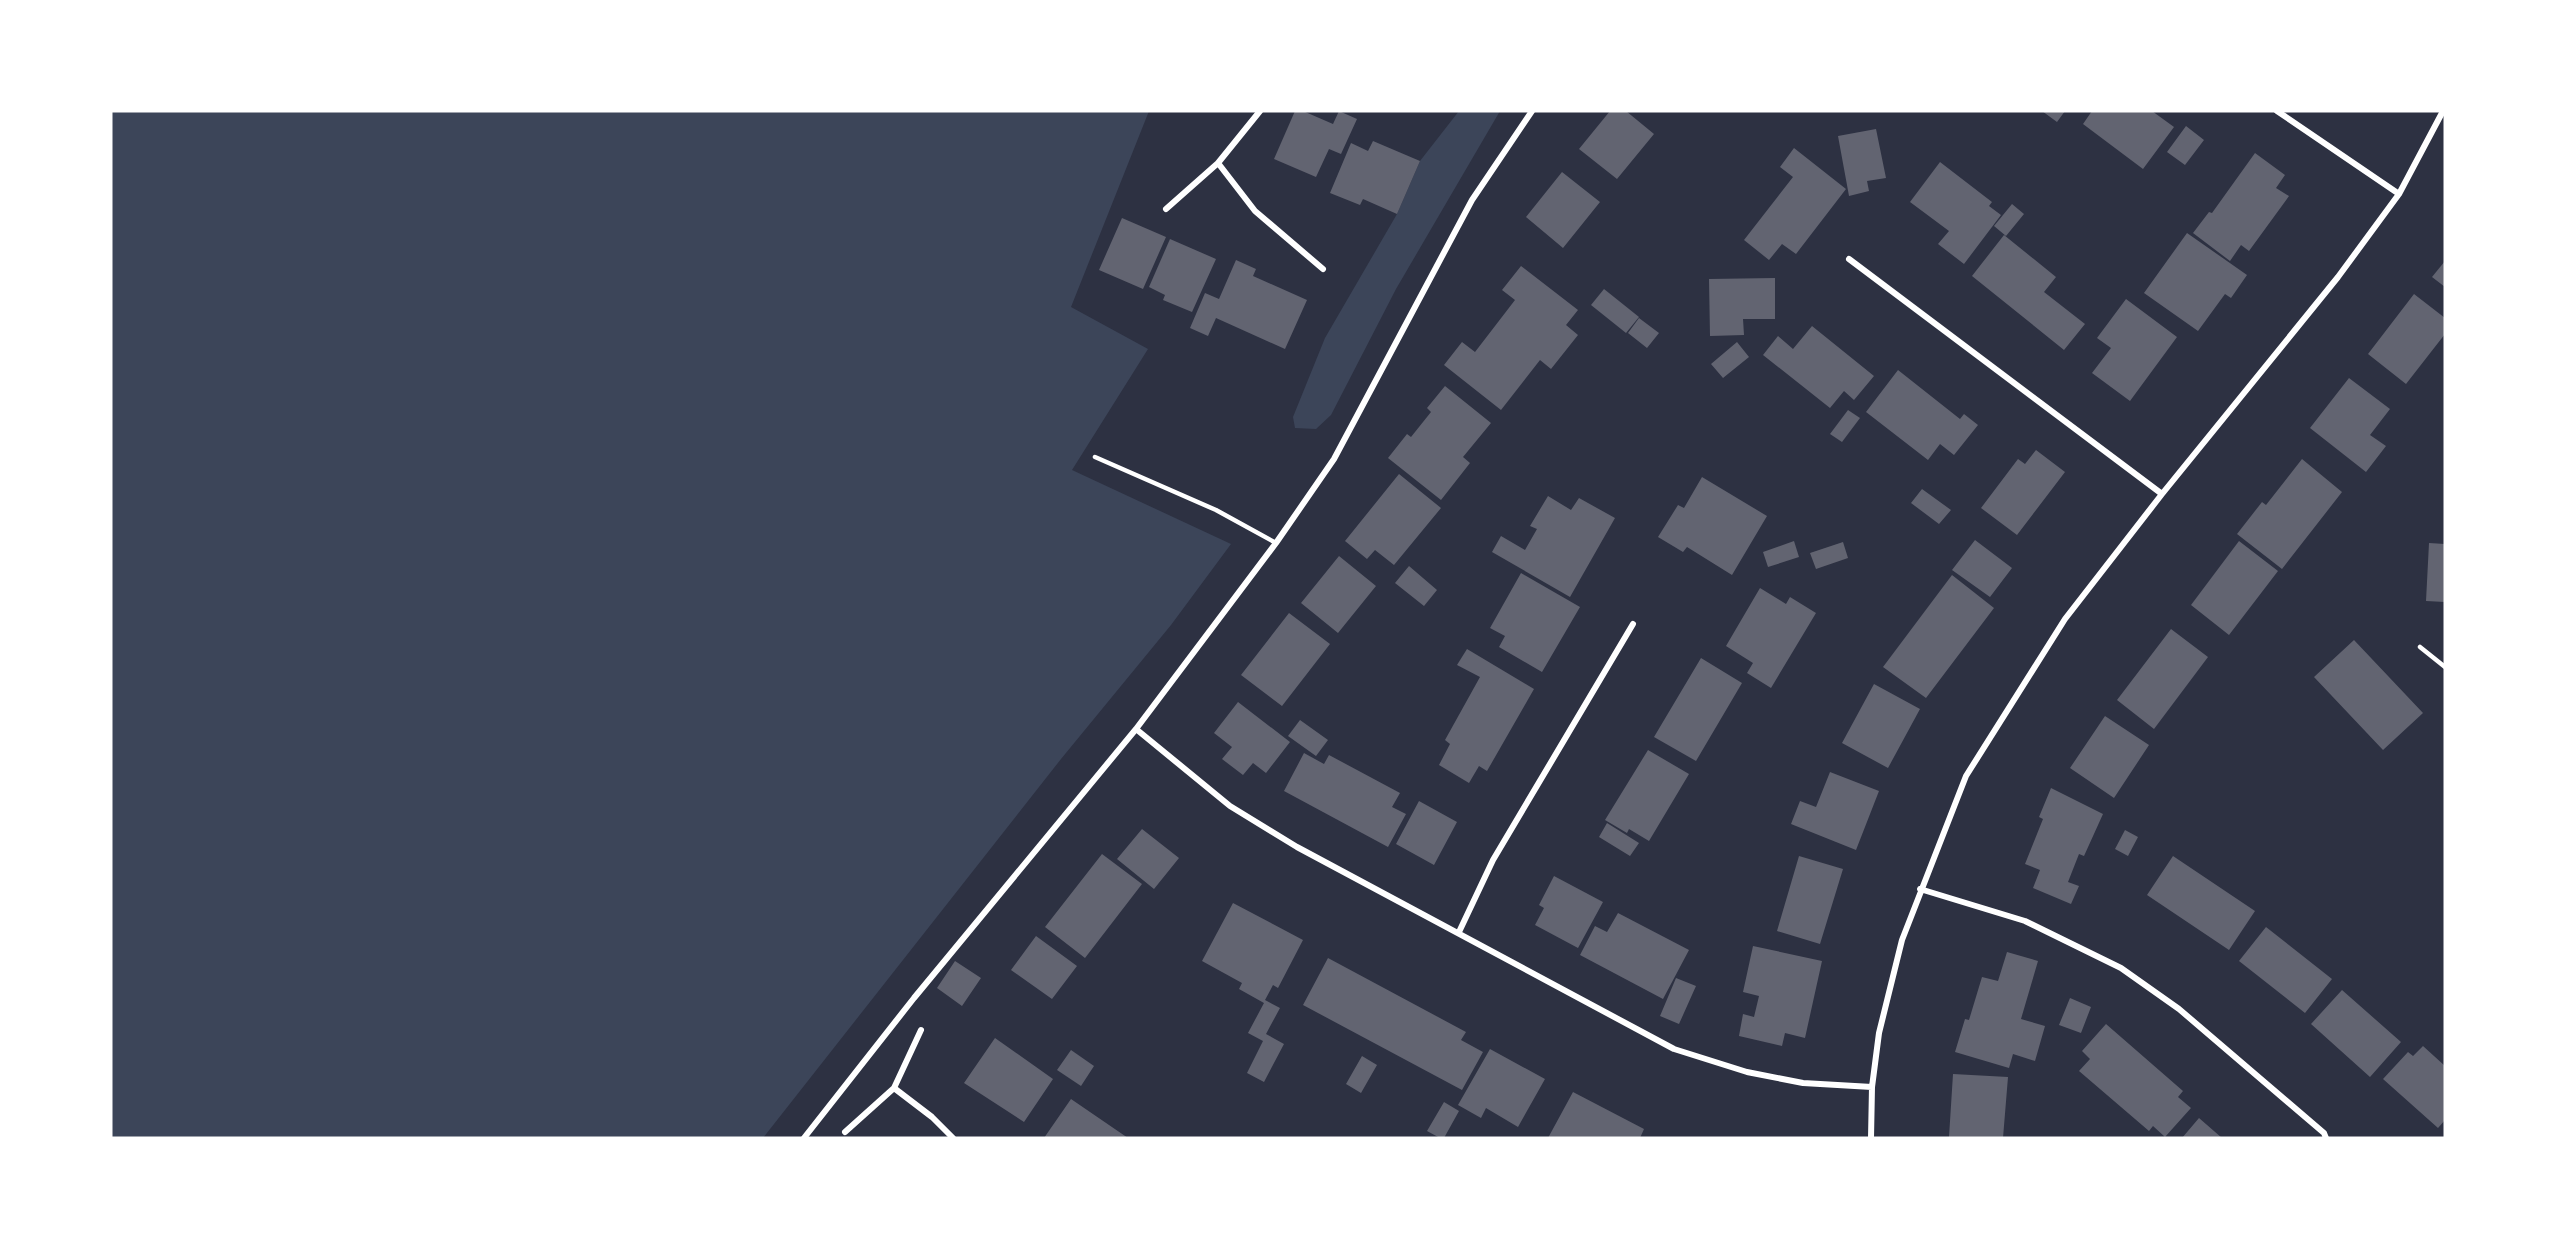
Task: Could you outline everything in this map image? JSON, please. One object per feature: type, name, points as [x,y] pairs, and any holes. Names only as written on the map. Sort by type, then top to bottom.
[{"type":"street","points":[[1166,209],[1218,163],[1260,111]]},
{"type":"street","points":[[804,1138],[914,998],[1136,729],[1276,543],[1334,459],[1472,200],[1532,111]]},
{"type":"street","points":[[2277,111],[2399,194]]},
{"type":"street","points":[[1871,1138],[1872,1087],[1879,1033],[1902,940],[1966,776],[2065,620],[2162,494],[2338,277],[2399,194],[2443,111]]},
{"type":"street","points":[[1218,163],[1255,211],[1323,269]]},
{"type":"street","points":[[1849,259],[2162,494]]},
{"type":"street","points":[[1459,932],[1493,860],[1633,624]]},
{"type":"street","points":[[1136,729],[1230,806],[1297,847],[1674,1049],[1747,1072],[1803,1083],[1872,1087]]},
{"type":"street","points":[[1920,889],[2025,921],[2121,968],[2179,1009],[2324,1133],[2326,1138]]},
{"type":"street","points":[[845,1132],[894,1088],[921,1030]]},
{"type":"street","points":[[894,1088],[932,1117],[953,1138]]},
{"type":"lane","points":[[1095,457],[1216,510],[1276,543]]},
{"type":"lane","points":[[2420,646],[2445,668]]},
{"type":"shaded area","points":[[111,111],[1149,111],[1071,307],[1148,349],[1072,470],[1231,544],[1171,625],[1061,759],[763,1138],[111,1138]]},
{"type":"shaded area","points":[[1459,111],[1500,111],[1396,289],[1331,415],[1316,429],[1295,428],[1293,417],[1325,338],[1397,214],[1420,161]]},
{"type":"building","points":[[1295,111],[1303,111],[1333,124],[1339,111],[1357,119],[1341,154],[1329,149],[1316,177],[1274,159]]},
{"type":"building","points":[[1610,111],[1626,111],[1654,134],[1617,179],[1579,149]]},
{"type":"building","points":[[2042,111],[2065,111],[2057,122]]},
{"type":"building","points":[[2092,111],[2152,111],[2174,127],[2143,169],[2083,124]]},
{"type":"building","points":[[2186,126],[2204,140],[2185,165],[2167,152]]},
{"type":"building","points":[[1876,129],[1886,178],[1867,181],[1869,191],[1849,196],[1838,136]]},
{"type":"building","points":[[1373,141],[1420,161],[1397,214],[1363,199],[1360,205],[1330,193],[1351,143],[1368,151]]},
{"type":"building","points":[[1794,148],[1846,189],[1796,254],[1782,244],[1769,260],[1744,240],[1793,177],[1780,167]]},
{"type":"building","points":[[2255,153],[2285,175],[2276,188],[2289,196],[2249,251],[2241,245],[2230,261],[2193,233],[2209,212],[2212,213]]},
{"type":"building","points":[[1940,162],[1992,202],[1989,206],[2001,215],[1964,264],[1938,244],[1949,231],[1910,202]]},
{"type":"building","points":[[1562,172],[1600,202],[1563,248],[1526,217]]},
{"type":"building","points":[[2012,204],[2024,214],[2006,236],[1994,226]]},
{"type":"building","points":[[1122,218],[1166,237],[1143,289],[1099,270]]},
{"type":"building","points":[[2187,233],[2247,275],[2231,298],[2225,294],[2198,331],[2144,293]]},
{"type":"building","points":[[2004,235],[2056,277],[2044,292],[2085,324],[2064,350],[1972,276]]},
{"type":"building","points":[[1170,239],[1216,259],[1192,312],[1163,300],[1165,295],[1149,287]]},
{"type":"building","points":[[1236,260],[1256,269],[1253,276],[1307,300],[1285,349],[1216,318],[1208,336],[1190,328],[1205,293],[1219,299]]},
{"type":"building","points":[[2445,261],[2445,287],[2432,277]]},
{"type":"building","points":[[1521,266],[1578,310],[1566,325],[1578,335],[1551,369],[1540,360],[1501,410],[1444,365],[1462,342],[1475,352],[1515,300],[1502,290]]},
{"type":"building","points":[[1775,278],[1775,319],[1743,319],[1744,335],[1710,336],[1709,279]]},
{"type":"building","points":[[1604,289],[1639,317],[1626,333],[1591,305]]},
{"type":"building","points":[[2414,294],[2445,318],[2445,334],[2406,384],[2368,354]]},
{"type":"building","points":[[2126,299],[2177,337],[2130,401],[2092,373],[2111,348],[2097,338]]},
{"type":"building","points":[[1639,318],[1659,333],[1647,348],[1628,333]]},
{"type":"building","points":[[1812,326],[1874,376],[1854,400],[1844,391],[1830,408],[1763,355],[1778,336],[1793,349]]},
{"type":"building","points":[[1737,342],[1749,357],[1723,378],[1711,364]]},
{"type":"building","points":[[1898,370],[1960,419],[1964,414],[1978,425],[1954,455],[1940,444],[1928,460],[1866,412]]},
{"type":"building","points":[[2349,378],[2390,409],[2370,435],[2386,446],[2366,472],[2310,428]]},
{"type":"building","points":[[1445,386],[1491,423],[1463,457],[1470,463],[1441,500],[1388,458],[1407,434],[1411,437],[1431,412],[1427,408]]},
{"type":"building","points":[[1848,410],[1860,418],[1842,442],[1830,434]]},
{"type":"building","points":[[2036,450],[2065,472],[2017,535],[1981,508],[2018,459],[2025,464]]},
{"type":"building","points":[[2302,459],[2342,492],[2282,569],[2237,534],[2262,502],[2266,505]]},
{"type":"building","points":[[1399,474],[1441,508],[1394,565],[1375,550],[1367,559],[1345,541]]},
{"type":"building","points":[[1702,477],[1767,516],[1732,575],[1687,547],[1683,552],[1658,537],[1678,505],[1684,508]]},
{"type":"building","points":[[1922,489],[1951,510],[1939,524],[1911,503]]},
{"type":"building","points":[[1548,496],[1571,510],[1579,498],[1615,518],[1570,597],[1492,552],[1501,536],[1525,550],[1537,529],[1530,526]]},
{"type":"building","points":[[1975,540],[2012,568],[1990,597],[1952,570]]},
{"type":"building","points":[[1794,541],[1799,557],[1768,567],[1763,552]]},
{"type":"building","points":[[2239,541],[2278,571],[2229,635],[2191,605]]},
{"type":"building","points":[[1843,542],[1848,558],[1816,569],[1810,553]]},
{"type":"building","points":[[2429,543],[2445,544],[2445,602],[2426,601]]},
{"type":"building","points":[[1339,556],[1376,586],[1338,633],[1301,603]]},
{"type":"building","points":[[1409,566],[1437,590],[1424,606],[1395,583]]},
{"type":"building","points":[[1521,573],[1580,607],[1542,672],[1499,647],[1505,636],[1490,628]]},
{"type":"building","points":[[1952,575],[1994,608],[1926,698],[1883,667]]},
{"type":"building","points":[[1760,588],[1786,604],[1790,597],[1816,613],[1771,688],[1747,673],[1753,663],[1726,646]]},
{"type":"building","points":[[1289,613],[1330,644],[1282,706],[1241,675]]},
{"type":"building","points":[[2171,629],[2208,657],[2154,729],[2117,700]]},
{"type":"building","points":[[2354,640],[2423,713],[2383,750],[2314,677]]},
{"type":"building","points":[[1467,649],[1534,689],[1487,771],[1479,766],[1469,783],[1439,765],[1450,744],[1445,740],[1480,677],[1457,665]]},
{"type":"building","points":[[1701,658],[1742,683],[1696,761],[1654,737]]},
{"type":"building","points":[[1874,684],[1920,709],[1888,768],[1842,743]]},
{"type":"building","points":[[1238,702],[1290,742],[1266,773],[1253,763],[1243,775],[1222,759],[1232,747],[1214,733]]},
{"type":"building","points":[[2105,716],[2149,745],[2114,798],[2070,768]]},
{"type":"building","points":[[1300,720],[1328,740],[1316,756],[1288,736]]},
{"type":"building","points":[[1648,750],[1689,774],[1649,841],[1629,829],[1627,833],[1605,820]]},
{"type":"building","points":[[1304,753],[1324,764],[1329,755],[1400,793],[1392,807],[1406,814],[1388,847],[1284,791]]},
{"type":"building","points":[[1830,772],[1879,791],[1856,850],[1791,824],[1800,801],[1816,807]]},
{"type":"building","points":[[2051,788],[2103,814],[2084,856],[2079,854],[2068,882],[2079,886],[2071,904],[2033,888],[2040,870],[2025,864],[2043,819],[2039,817]]},
{"type":"building","points":[[1419,801],[1457,822],[1434,865],[1396,844]]},
{"type":"building","points":[[1607,823],[1639,843],[1630,856],[1599,837]]},
{"type":"building","points":[[1142,829],[1179,858],[1154,889],[1117,859]]},
{"type":"building","points":[[2125,830],[2138,837],[2128,856],[2115,849]]},
{"type":"building","points":[[1102,854],[1142,884],[1085,958],[1045,927]]},
{"type":"building","points":[[1799,856],[1843,869],[1820,944],[1777,931]]},
{"type":"building","points":[[2173,856],[2255,911],[2229,950],[2147,895]]},
{"type":"building","points":[[1554,876],[1603,902],[1578,948],[1535,925],[1544,908],[1539,905]]},
{"type":"building","points":[[1233,903],[1303,940],[1278,988],[1273,985],[1265,1000],[1280,1008],[1266,1034],[1284,1044],[1264,1082],[1247,1073],[1263,1041],[1248,1033],[1264,1003],[1239,989],[1242,983],[1202,961]]},
{"type":"building","points":[[1618,913],[1689,950],[1663,999],[1580,955],[1595,926],[1607,932]]},
{"type":"building","points":[[2266,927],[2332,979],[2305,1013],[2239,961]]},
{"type":"building","points":[[1036,936],[1077,966],[1052,999],[1011,970]]},
{"type":"building","points":[[1753,946],[1822,961],[1805,1038],[1785,1033],[1782,1046],[1739,1036],[1743,1014],[1754,1017],[1759,996],[1743,992]]},
{"type":"building","points":[[2007,952],[2038,961],[2021,1019],[2045,1026],[2035,1061],[2013,1054],[2009,1068],[1955,1052],[1965,1019],[1969,1020],[1982,977],[1998,981]]},
{"type":"building","points":[[1328,958],[1466,1032],[1461,1040],[1483,1052],[1462,1090],[1303,1005]]},
{"type":"building","points":[[955,961],[981,978],[962,1006],[937,988]]},
{"type":"building","points":[[1676,978],[1696,986],[1679,1024],[1660,1016]]},
{"type":"building","points":[[2342,990],[2401,1042],[2370,1077],[2311,1024]]},
{"type":"building","points":[[2070,998],[2091,1007],[2081,1033],[2059,1025]]},
{"type":"building","points":[[2106,1024],[2183,1091],[2178,1097],[2191,1108],[2165,1137],[2153,1126],[2149,1131],[2079,1071],[2090,1059],[2082,1051]]},
{"type":"building","points":[[995,1038],[1053,1079],[1024,1122],[964,1083]]},
{"type":"building","points":[[2423,1046],[2445,1066],[2445,1120],[2438,1128],[2383,1079],[2408,1052],[2413,1056]]},
{"type":"building","points":[[1490,1049],[1545,1079],[1518,1127],[1486,1108],[1481,1118],[1458,1105]]},
{"type":"building","points":[[1071,1050],[1094,1066],[1081,1086],[1057,1070]]},
{"type":"building","points":[[1362,1056],[1377,1065],[1361,1093],[1346,1084]]},
{"type":"building","points":[[1953,1074],[2008,1077],[2003,1138],[1949,1137]]},
{"type":"building","points":[[1573,1092],[1644,1129],[1640,1138],[1548,1138]]},
{"type":"building","points":[[1071,1099],[1128,1138],[1044,1138]]},
{"type":"building","points":[[1444,1102],[1459,1111],[1444,1138],[1440,1138],[1427,1131]]},
{"type":"building","points":[[2199,1118],[2222,1138],[2182,1138]]}]
